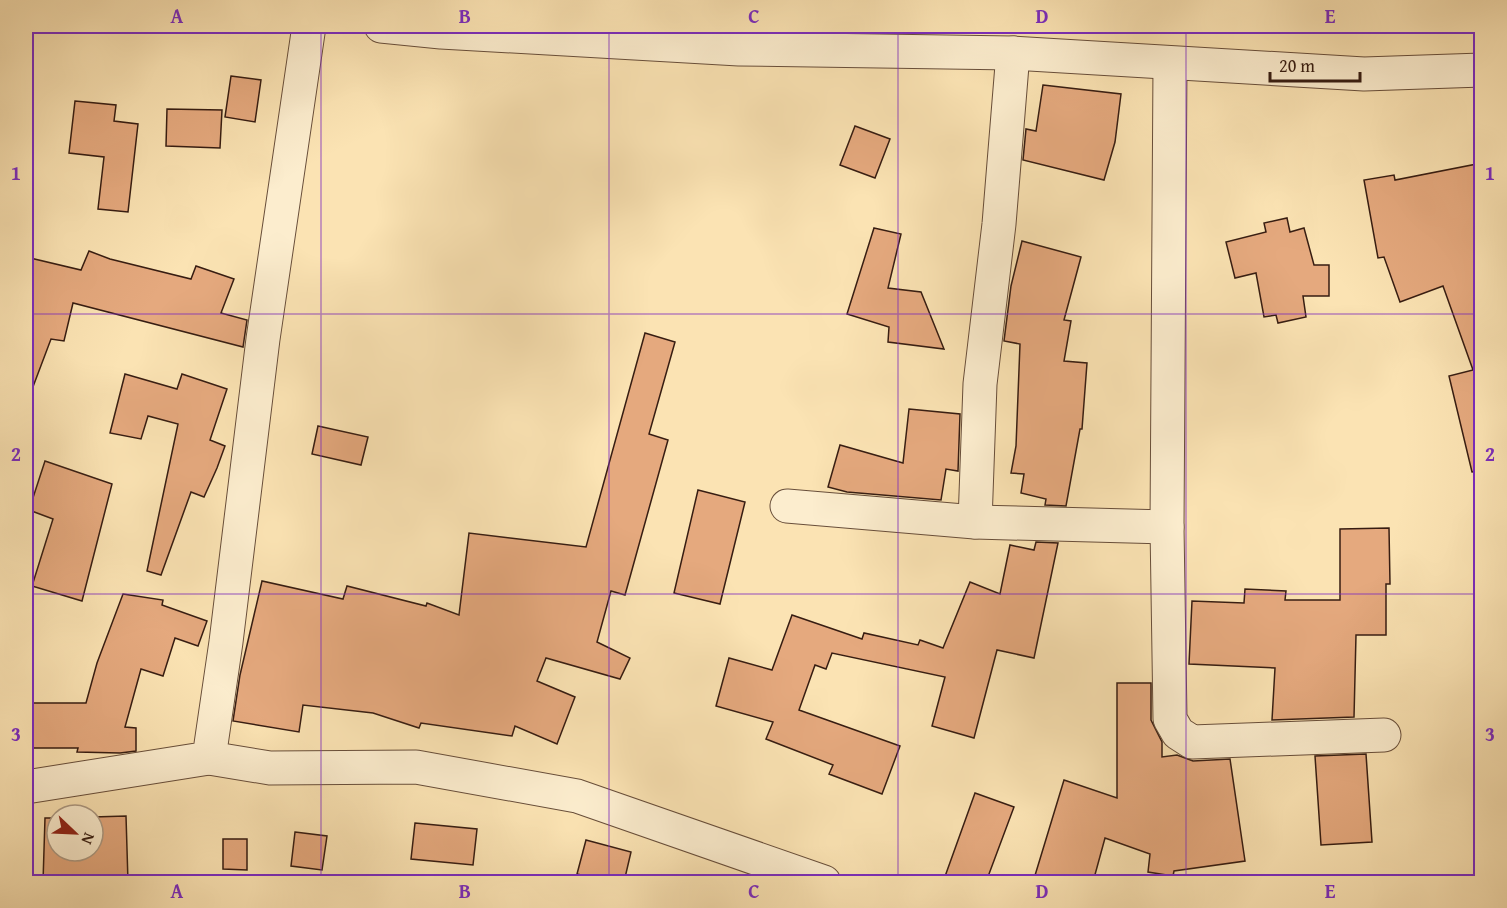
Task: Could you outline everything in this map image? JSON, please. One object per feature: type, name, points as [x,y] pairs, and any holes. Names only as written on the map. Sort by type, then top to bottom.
[{"type":"street","points":[[209,758],[263,339],[309,26]]},
{"type":"street","points":[[381,26],[441,32],[739,49],[1013,53],[1364,74],[1482,70]]},
{"type":"street","points":[[975,522],[980,384],[999,224],[1013,53]]},
{"type":"street","points":[[1170,64],[1167,527],[1170,719],[1178,733],[1192,742],[1384,735]]},
{"type":"street","points":[[787,506],[975,522],[1167,527]]},
{"type":"street","points":[[26,787],[209,758],[270,768],[416,767],[577,796],[824,882]]},
{"type":"building","points":[[231,76],[261,80],[255,122],[225,117]]},
{"type":"building","points":[[1043,85],[1121,94],[1115,142],[1104,180],[1023,160],[1026,129],[1036,131]]},
{"type":"building","points":[[75,101],[116,105],[114,121],[138,124],[128,212],[98,209],[104,157],[69,153]]},
{"type":"building","points":[[167,109],[222,110],[220,148],[166,146]]},
{"type":"building","points":[[855,126],[890,139],[875,178],[840,165]]},
{"type":"building","points":[[1482,163],[1482,471],[1472,472],[1449,376],[1473,370],[1443,286],[1400,302],[1384,257],[1378,258],[1364,180],[1394,175],[1395,180]]},
{"type":"building","points":[[1287,218],[1290,232],[1304,228],[1314,265],[1329,265],[1329,296],[1303,296],[1306,317],[1278,323],[1276,315],[1264,317],[1256,273],[1235,278],[1226,242],[1266,232],[1264,223]]},
{"type":"building","points":[[874,228],[901,234],[888,288],[921,292],[944,349],[888,342],[889,327],[847,314]]},
{"type":"building","points":[[1022,241],[1081,257],[1064,320],[1071,321],[1064,361],[1087,363],[1082,429],[1080,429],[1066,506],[1045,505],[1046,499],[1021,493],[1024,474],[1011,473],[1016,446],[1020,344],[1004,341],[1011,286]]},
{"type":"building","points":[[89,251],[110,259],[191,279],[196,266],[234,279],[221,313],[247,320],[243,347],[73,303],[64,341],[51,339],[28,400],[26,400],[26,257],[81,270]]},
{"type":"building","points":[[645,333],[675,342],[649,434],[668,440],[625,595],[611,591],[597,642],[630,658],[620,679],[546,658],[537,681],[575,697],[557,744],[515,726],[512,736],[421,723],[419,728],[373,713],[303,705],[299,732],[233,721],[240,675],[262,581],[343,599],[347,586],[426,606],[427,603],[459,615],[469,533],[586,547]]},
{"type":"building","points":[[125,374],[177,389],[182,374],[227,389],[210,440],[225,446],[204,497],[191,492],[161,575],[147,571],[178,424],[148,416],[141,439],[110,433]]},
{"type":"building","points":[[909,409],[960,414],[958,471],[946,469],[941,500],[847,492],[828,487],[840,445],[903,463]]},
{"type":"building","points":[[318,426],[368,437],[361,465],[312,454]]},
{"type":"building","points":[[45,461],[112,484],[82,601],[32,586],[53,519],[29,510]]},
{"type":"building","points":[[698,490],[745,502],[720,604],[674,593]]},
{"type":"building","points":[[1389,528],[1390,584],[1386,584],[1386,635],[1356,635],[1354,717],[1272,720],[1275,668],[1189,664],[1192,601],[1244,603],[1245,589],[1286,591],[1285,600],[1340,600],[1340,529]]},
{"type":"building","points":[[1036,542],[1058,543],[1034,658],[997,650],[974,738],[932,726],[945,677],[832,653],[826,669],[815,665],[799,710],[900,746],[882,794],[829,774],[833,765],[766,739],[773,722],[716,706],[729,658],[772,670],[792,615],[862,639],[864,633],[918,645],[920,640],[943,648],[970,582],[1000,594],[1010,545],[1034,550]]},
{"type":"building","points":[[123,594],[163,600],[162,605],[207,621],[198,646],[175,638],[163,676],[141,669],[125,727],[136,728],[136,751],[77,752],[78,748],[26,748],[26,703],[86,703],[97,663]]},
{"type":"building","points":[[1117,683],[1151,683],[1151,720],[1162,742],[1162,757],[1177,755],[1193,761],[1230,759],[1245,861],[1174,871],[1173,876],[1148,872],[1150,854],[1105,838],[1093,882],[1033,882],[1064,780],[1117,798]]},
{"type":"building","points":[[1366,754],[1372,842],[1321,845],[1315,756]]},
{"type":"building","points":[[975,793],[1014,807],[986,882],[943,882]]},
{"type":"building","points":[[126,816],[128,882],[43,882],[45,818],[45,863],[105,863],[105,817]]},
{"type":"building","points":[[415,823],[477,829],[473,865],[411,859]]},
{"type":"building","points":[[295,832],[327,836],[322,870],[291,866]]},
{"type":"building","points":[[223,839],[247,839],[247,870],[223,869]]},
{"type":"building","points":[[586,840],[631,852],[624,882],[613,882],[577,874]]}]
